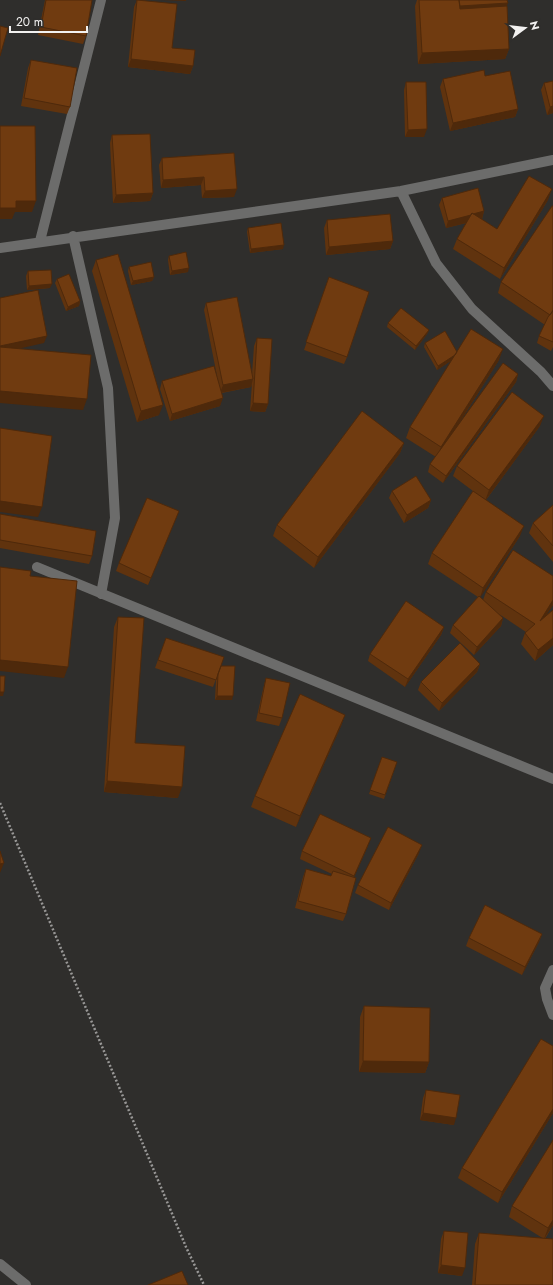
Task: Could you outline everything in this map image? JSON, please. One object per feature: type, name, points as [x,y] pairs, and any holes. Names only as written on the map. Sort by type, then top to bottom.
[{"type":"street","points":[[40,241],[101,0]]},
{"type":"street","points":[[0,248],[73,236],[401,190],[553,160]]},
{"type":"street","points":[[401,190],[436,263],[472,308],[541,372],[553,386]]},
{"type":"street","points":[[73,236],[108,388],[115,518],[102,594]]},
{"type":"street","points":[[37,567],[553,779]]},
{"type":"street","points":[[553,970],[545,988],[547,1000],[553,1014]]},
{"type":"street","points":[[0,1264],[26,1285]]},
{"type":"path","points":[[0,803],[186,1247],[204,1285]]},
{"type":"building","points":[[46,0],[92,0],[86,36],[41,27]]},
{"type":"building","points":[[137,0],[177,4],[172,48],[195,50],[193,66],[131,59]]},
{"type":"building","points":[[419,0],[459,0],[460,9],[507,6],[509,49],[422,53]]},
{"type":"building","points":[[459,0],[507,0],[508,3],[460,6]]},
{"type":"building","points":[[0,26],[8,28],[0,56]]},
{"type":"building","points":[[31,60],[77,68],[70,107],[24,98]]},
{"type":"building","points":[[484,70],[485,76],[510,71],[518,109],[453,123],[443,79]]},
{"type":"building","points":[[553,81],[553,106],[550,107],[544,83]]},
{"type":"building","points":[[406,82],[426,82],[427,129],[408,130]]},
{"type":"building","points":[[0,126],[35,126],[36,201],[16,201],[16,208],[0,208]]},
{"type":"building","points":[[150,134],[153,193],[116,195],[112,135]]},
{"type":"building","points":[[234,153],[237,189],[205,191],[204,177],[163,180],[162,158]]},
{"type":"building","points":[[529,176],[552,189],[504,268],[457,239],[472,213],[497,229]]},
{"type":"building","points":[[478,188],[484,211],[472,213],[471,215],[448,221],[442,198]]},
{"type":"building","points":[[552,206],[553,310],[550,315],[501,282]]},
{"type":"building","points":[[390,214],[393,241],[329,247],[327,220]]},
{"type":"building","points":[[281,223],[284,245],[251,249],[248,228]]},
{"type":"building","points":[[186,252],[189,268],[172,271],[169,256]]},
{"type":"building","points":[[118,254],[163,405],[141,411],[96,260]]},
{"type":"building","points":[[151,262],[154,277],[133,281],[129,267]]},
{"type":"building","points":[[51,270],[52,284],[29,286],[28,271]]},
{"type":"building","points":[[69,274],[80,301],[68,307],[57,279]]},
{"type":"building","points":[[329,277],[369,292],[347,357],[306,342]]},
{"type":"building","points":[[38,290],[47,336],[0,346],[0,298]]},
{"type":"building","points":[[237,297],[253,379],[223,385],[206,303]]},
{"type":"building","points":[[401,308],[429,330],[416,346],[388,323]]},
{"type":"building","points":[[553,311],[553,342],[539,336],[548,317]]},
{"type":"building","points":[[471,329],[503,349],[441,447],[410,427]]},
{"type":"building","points":[[445,331],[457,352],[455,355],[438,366],[425,343]]},
{"type":"building","points":[[257,338],[272,339],[268,404],[253,403]]},
{"type":"building","points":[[0,347],[91,355],[87,399],[0,391]]},
{"type":"building","points":[[503,363],[518,374],[446,476],[430,464]]},
{"type":"building","points":[[214,366],[223,398],[172,414],[162,381]]},
{"type":"building","points":[[512,392],[544,416],[489,490],[457,466]]},
{"type":"building","points":[[362,411],[404,443],[318,557],[277,525]]},
{"type":"building","points":[[0,428],[52,436],[42,507],[0,501]]},
{"type":"building","points":[[416,476],[431,500],[407,515],[392,491]]},
{"type":"building","points":[[473,491],[524,526],[483,588],[432,553]]},
{"type":"building","points":[[147,498],[179,511],[151,578],[119,563]]},
{"type":"building","points":[[553,505],[553,546],[533,523]]},
{"type":"building","points":[[0,514],[96,531],[92,556],[0,540]]},
{"type":"building","points":[[513,550],[553,576],[553,600],[540,621],[553,610],[553,638],[538,650],[525,633],[535,624],[486,592]]},
{"type":"building","points":[[0,567],[31,571],[30,576],[77,581],[68,667],[0,660]]},
{"type":"building","points":[[479,596],[503,618],[477,647],[453,625]]},
{"type":"building","points":[[406,601],[444,627],[408,679],[370,654]]},
{"type":"building","points":[[118,617],[144,618],[135,743],[185,746],[182,787],[107,781]]},
{"type":"building","points":[[166,638],[224,657],[216,680],[158,660]]},
{"type":"building","points":[[460,643],[480,664],[442,703],[421,682]]},
{"type":"building","points":[[221,666],[235,666],[233,696],[217,696],[218,674]]},
{"type":"building","points":[[0,676],[5,676],[4,692],[0,692]]},
{"type":"building","points":[[266,678],[290,683],[282,718],[259,713]]},
{"type":"building","points":[[300,694],[345,715],[300,816],[255,796]]},
{"type":"building","points":[[382,757],[397,762],[385,795],[370,790]]},
{"type":"building","points":[[320,814],[371,838],[354,876],[302,851]]},
{"type":"building","points":[[388,827],[422,845],[391,903],[358,885]]},
{"type":"building","points":[[0,851],[4,863],[0,864]]},
{"type":"building","points":[[306,869],[331,876],[333,871],[356,878],[346,914],[298,901]]},
{"type":"building","points":[[485,905],[542,934],[525,967],[469,938]]},
{"type":"building","points":[[364,1006],[430,1008],[429,1062],[363,1061]]},
{"type":"building","points":[[541,1039],[553,1046],[553,1109],[502,1192],[462,1168]]},
{"type":"building","points":[[426,1090],[460,1095],[456,1118],[423,1113]]},
{"type":"building","points":[[553,1140],[553,1220],[548,1228],[512,1206]]},
{"type":"building","points":[[444,1231],[468,1233],[465,1268],[441,1265]]},
{"type":"building","points":[[479,1233],[553,1239],[553,1285],[475,1285]]},
{"type":"building","points":[[182,1271],[188,1285],[148,1285]]}]
